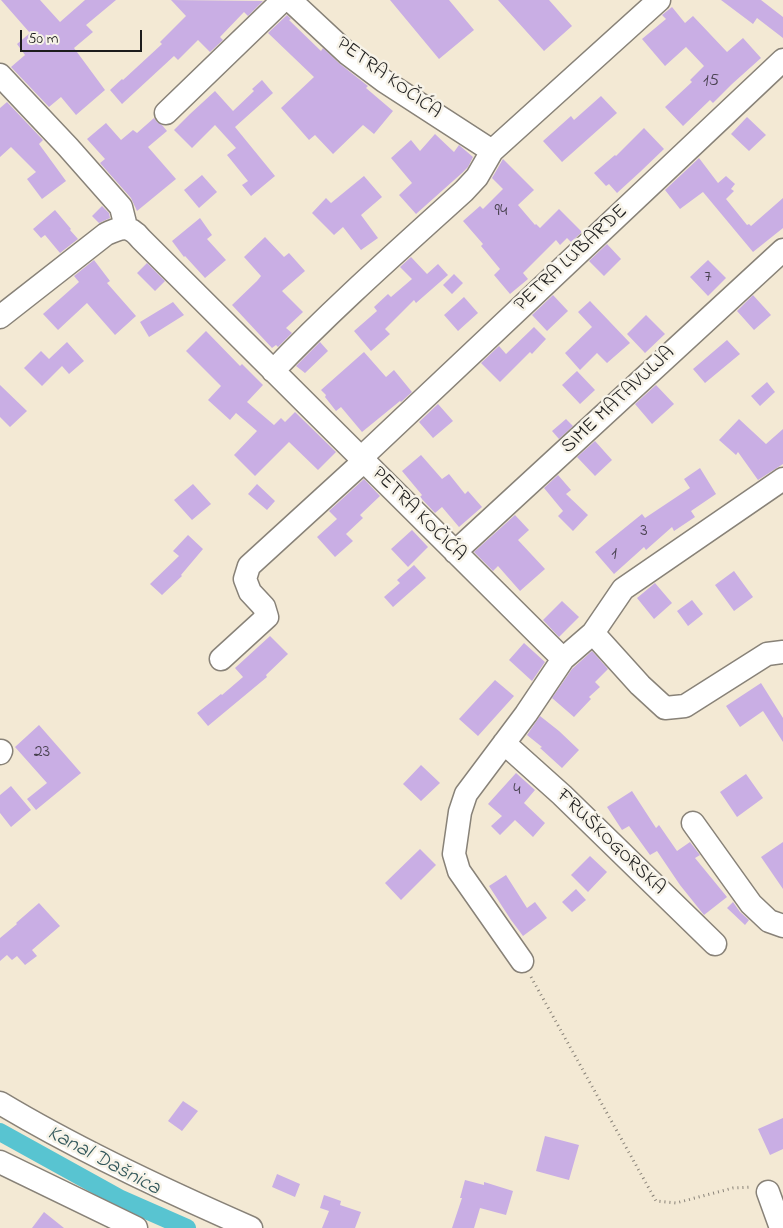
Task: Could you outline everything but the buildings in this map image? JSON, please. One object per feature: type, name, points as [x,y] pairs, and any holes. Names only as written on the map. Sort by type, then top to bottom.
[{"type":"street","points":[[166,113],[283,0]]},
{"type":"street","name":"PETRA KOČIĆA","points":[[290,0],[348,54],[384,81],[492,151]]},
{"type":"street","points":[[273,370],[338,306],[464,191],[477,177],[492,151],[659,0]]},
{"type":"street","name":"PETRA LUBARDE","points":[[221,659],[267,617],[264,607],[250,592],[245,579],[249,566],[783,60]]},
{"type":"street","points":[[0,317],[106,234],[126,227],[121,207],[68,147],[3,85]]},
{"type":"street","name":"PETRA KOČIĆA","points":[[126,227],[134,231],[563,659]]},
{"type":"street","name":"SIME MATAVULJA","points":[[455,552],[783,250]]},
{"type":"street","points":[[522,961],[459,871],[454,854],[460,812],[466,794],[526,714],[563,659],[592,633],[623,589],[783,479]]},
{"type":"street","points":[[592,633],[665,708],[685,706],[767,654],[783,652]]},
{"type":"street","name":"FRUŠKOGORSKA","points":[[504,743],[562,795],[715,944]]},
{"type":"street","points":[[693,823],[751,904],[769,921],[783,926]]},
{"type":"street","points":[[0,1103],[70,1142],[183,1198],[251,1228]]},
{"type":"street","points":[[0,1162],[136,1228]]},
{"type":"street","points":[[768,1192],[781,1228]]},
{"type":"path","points":[[522,961],[656,1201],[676,1203],[733,1188],[750,1187],[768,1192]]},
{"type":"waterway","name":"Kanal Dašnica","points":[[0,1132],[121,1199],[187,1228]]}]
